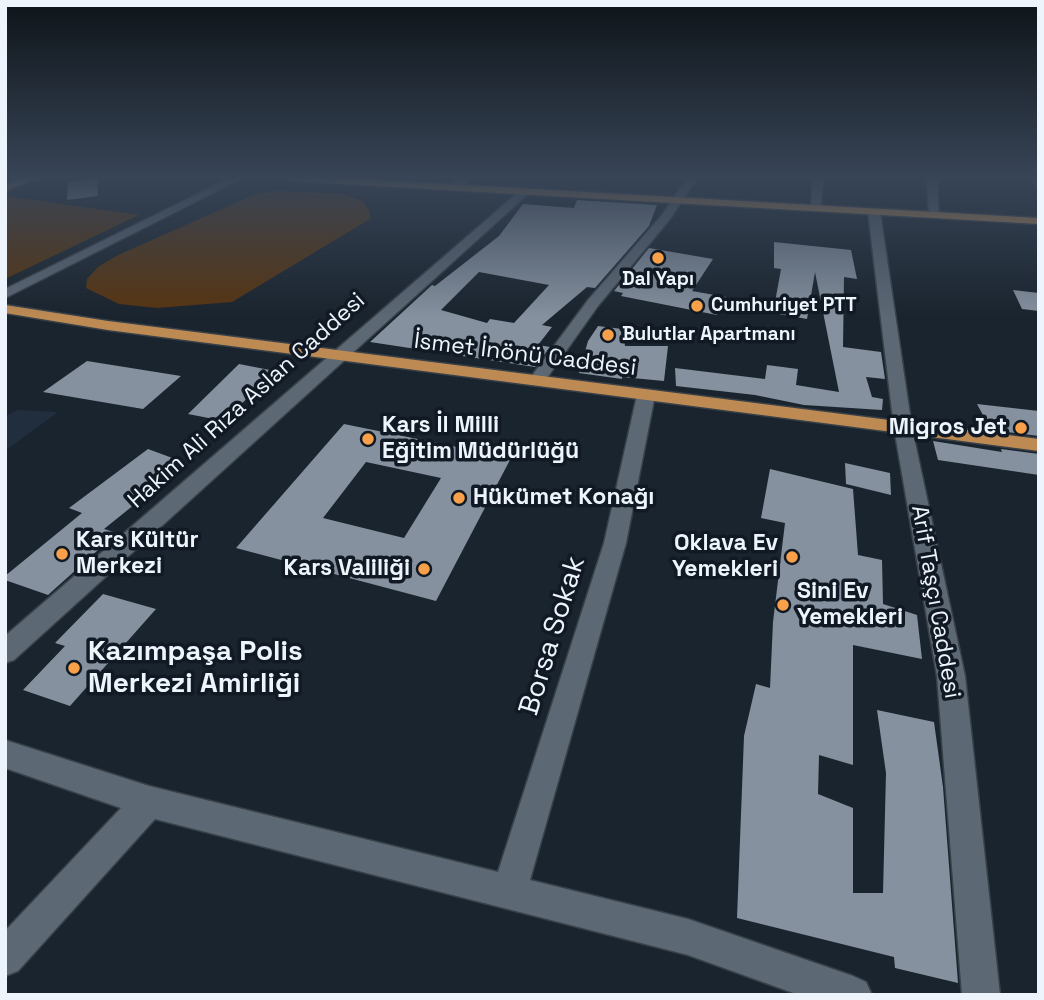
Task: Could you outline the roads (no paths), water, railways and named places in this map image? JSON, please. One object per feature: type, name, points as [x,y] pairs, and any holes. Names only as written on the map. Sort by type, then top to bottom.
[{"type":"main road","name":"İsmet İnönü Caddesi","points":[[5,309],[108,326],[1039,445]]},
{"type":"street","points":[[5,294],[144,225]]},
{"type":"street","name":"Hakim Ali Rıza Aslan Caddesi","points":[[5,652],[337,355],[487,225]]},
{"type":"street","points":[[536,381],[593,303],[659,225]]},
{"type":"street","name":"Arif Taşçı Caddesi","points":[[876,225],[904,428],[951,676],[981,995]]},
{"type":"street","name":"Borsa Sokak","points":[[509,892],[615,543],[646,395]]},
{"type":"street","points":[[5,754],[149,802],[688,937],[853,995]]},
{"type":"street","points":[[5,958],[149,802]]},
{"type":"place","name":"Dal Yapı","points":[[658,258]]},
{"type":"place","name":"Cumhuriyet PTT","points":[[697,306]]},
{"type":"place","name":"Bulutlar Apartmanı","points":[[608,335]]},
{"type":"place","name":"Migros Jet","points":[[1021,428]]},
{"type":"place","name":"Kars İl Milli Eğitim Müdürlüğü","points":[[368,439]]},
{"type":"place","name":"Hükümet Konağı","points":[[459,498]]},
{"type":"place","name":"Kars Kültür Merkezi","points":[[62,554]]},
{"type":"place","name":"Oklava Ev Yemekleri","points":[[792,557]]},
{"type":"place","name":"Kars Valiliği","points":[[424,569]]},
{"type":"place","name":"Sini Ev Yemekleri","points":[[783,605]]},
{"type":"place","name":"Kazımpaşa Polis Merkezi Amirliği","points":[[74,668]]}]
